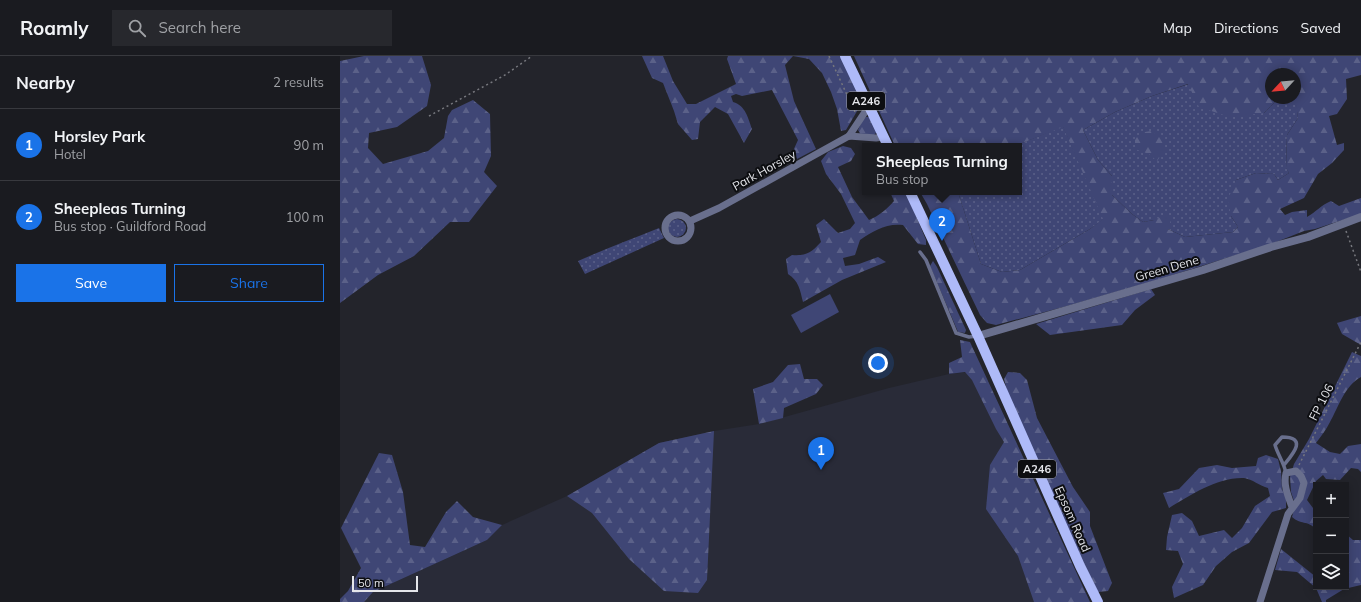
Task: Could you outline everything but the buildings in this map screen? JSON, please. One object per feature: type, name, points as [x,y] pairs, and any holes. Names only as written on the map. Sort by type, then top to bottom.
[{"type":"main road","name":"A246","points":[[845,56],[886,141]]},
{"type":"main road","name":"A246","points":[[911,195],[978,336]]},
{"type":"main road","name":"Epsom Road","points":[[978,336],[1080,566],[1098,602]]},
{"type":"street","name":"Park Horsley","points":[[690,222],[849,136],[865,112],[870,108]]},
{"type":"street","points":[[849,136],[876,138],[886,141]]},
{"type":"street","name":"Green Dene","points":[[978,336],[1203,270],[1271,247],[1308,237],[1361,217]]},
{"type":"street","points":[[1260,602],[1280,535],[1288,514],[1300,498],[1304,484],[1301,476],[1296,471],[1286,473],[1284,480],[1292,507]]},
{"type":"lane","points":[[920,252],[926,260],[956,333],[969,337],[978,336]]},
{"type":"lane","points":[[1284,465],[1296,451],[1297,445],[1290,437],[1282,437],[1275,445],[1286,473]]},
{"type":"path","points":[[430,116],[505,75],[532,56]]},
{"type":"path","points":[[829,56],[859,121]]},
{"type":"path","points":[[1343,224],[1361,272]]},
{"type":"path","name":"FP 106","points":[[1296,471],[1361,342]]},
{"type":"shaded area","points":[[983,371],[1090,602],[364,602],[373,592],[487,540],[502,525],[567,496],[659,443],[714,431],[759,424],[889,388],[949,374]]},
{"type":"green space","points":[[364,56],[422,56],[431,85],[427,106],[397,127],[369,133],[368,148],[383,164],[428,151],[444,138],[448,116],[452,110],[473,100],[490,114],[491,156],[484,172],[497,186],[469,222],[450,222],[414,256],[378,275],[340,303],[340,61]]},
{"type":"green space","points":[[642,56],[663,56],[673,81],[687,104],[696,104],[736,84],[727,59],[728,56],[793,56],[785,65],[794,101],[816,149],[797,159],[793,151],[798,140],[772,90],[742,96],[736,94],[731,96],[733,102],[744,109],[752,129],[744,143],[728,114],[715,107],[700,122],[698,139],[692,140],[678,124],[663,83],[652,78]]},
{"type":"green space","points":[[793,56],[842,56],[861,98],[860,106],[846,130],[841,131],[837,109],[822,73],[809,59]]},
{"type":"green space","points":[[854,56],[1361,56],[1361,75],[1346,79],[1347,99],[1337,114],[1329,116],[1337,145],[1344,143],[1344,150],[1332,163],[1318,174],[1304,198],[1280,209],[1285,215],[1292,212],[1307,210],[1307,217],[1324,204],[1331,201],[1339,206],[1361,198],[1361,214],[1315,229],[1304,231],[1271,244],[1160,279],[996,325],[987,323],[980,315],[922,195],[959,195],[981,264],[1002,272],[1020,270],[1090,229],[1103,219],[1063,127],[1022,143],[894,143]],"holes":[[[1265,68],[1301,68],[1301,104],[1296,104],[1298,118],[1287,135],[1286,168],[1289,173],[1278,180],[1274,174],[1256,173],[1236,180],[1228,199],[1231,216],[1238,227],[1233,232],[1185,237],[1168,229],[1171,220],[1165,215],[1154,220],[1143,222],[1112,195],[1112,176],[1098,160],[1083,130],[1115,112],[1152,96],[1188,84],[1199,107],[1230,117],[1264,113],[1273,104],[1265,104]]]},
{"type":"green space","points":[[1189,84],[1264,113],[1273,104],[1297,104],[1298,118],[1287,135],[1286,167],[1289,173],[1278,180],[1274,174],[1256,173],[1236,180],[1231,216],[1238,227],[1233,232],[1185,237],[1154,220],[1143,222],[1112,195],[1112,176],[1098,160],[1083,130],[1115,112],[1152,96]]},
{"type":"green space","points":[[866,117],[871,117],[877,132],[874,135],[861,135],[858,130],[862,121]]},
{"type":"green space","points":[[1063,126],[1104,219],[1090,229],[1020,270],[1002,272],[981,264],[959,195],[1022,195],[1022,143]]},
{"type":"green space","points":[[1151,131],[1163,138],[1165,150],[1157,161],[1149,154],[1135,149],[1135,138],[1145,132]]},
{"type":"green space","points":[[843,146],[851,148],[855,154],[851,161],[838,167],[852,197],[869,220],[889,207],[894,201],[891,195],[907,195],[926,240],[926,245],[918,244],[903,225],[891,225],[880,228],[860,240],[855,255],[843,258],[845,266],[859,264],[878,257],[886,262],[842,280],[803,302],[797,283],[788,274],[786,259],[792,255],[808,253],[821,242],[816,225],[824,219],[838,233],[850,229],[855,223],[841,194],[826,174],[821,161],[828,152]]},
{"type":"green space","points":[[677,219],[681,220],[685,224],[685,232],[681,236],[677,237],[673,236],[669,232],[668,228],[669,224],[673,220]]},
{"type":"green space","points":[[659,228],[664,238],[585,274],[578,261],[608,248]]},
{"type":"green space","points":[[933,261],[966,330],[965,333],[958,332],[930,266]]},
{"type":"green space","points":[[1151,289],[1155,295],[1135,310],[1122,325],[1050,335],[1036,324]]},
{"type":"green space","points":[[830,294],[839,312],[801,333],[791,315]]},
{"type":"green space","points":[[1361,316],[1361,345],[1342,334],[1337,323]]},
{"type":"green space","points":[[960,340],[970,342],[1090,602],[1034,602],[1018,556],[986,509],[990,465],[1004,442],[972,380],[965,372],[949,374],[949,363],[962,357]]},
{"type":"green space","points":[[1352,352],[1361,356],[1361,377],[1346,391],[1328,425],[1316,443],[1330,452],[1340,454],[1348,446],[1361,444],[1361,472],[1358,469],[1351,468],[1340,480],[1326,479],[1323,475],[1316,482],[1313,482],[1313,487],[1307,500],[1313,508],[1313,526],[1298,521],[1292,517],[1296,507],[1291,492],[1290,477],[1294,464],[1309,439]]},
{"type":"green space","points":[[800,364],[804,379],[817,379],[823,385],[816,394],[784,408],[783,418],[759,424],[753,389],[773,382],[788,365]]},
{"type":"green space","points":[[1008,372],[1020,373],[1027,380],[1037,418],[1073,487],[1090,512],[1090,526],[1112,583],[1108,591],[1098,592],[1081,558],[1008,394],[1004,379]]},
{"type":"green space","points":[[714,431],[707,580],[698,593],[664,591],[629,559],[592,513],[567,496],[659,443]]},
{"type":"green space","points":[[379,453],[392,455],[403,492],[410,545],[425,547],[446,512],[457,501],[473,517],[502,525],[487,540],[373,592],[364,602],[340,602],[340,599],[348,591],[361,568],[341,528]]},
{"type":"green space","points":[[1266,455],[1278,459],[1281,471],[1282,489],[1286,497],[1286,508],[1272,512],[1249,543],[1232,552],[1216,566],[1203,585],[1174,598],[1172,587],[1183,564],[1178,551],[1166,550],[1167,537],[1172,515],[1182,513],[1192,521],[1199,536],[1224,530],[1232,538],[1242,528],[1255,506],[1270,496],[1268,488],[1244,478],[1224,480],[1214,484],[1169,508],[1163,493],[1179,489],[1199,468],[1217,465],[1232,468],[1256,466],[1258,458]]},
{"type":"green space","points":[[1349,537],[1353,540],[1361,540],[1361,585],[1349,588]]},
{"type":"green space","points":[[1281,549],[1313,575],[1313,585],[1297,572],[1275,570]]},
{"type":"green space","points":[[1317,590],[1342,590],[1326,600],[1326,602],[1322,602]]},
{"type":"place","name":"Sheepleas Turning","points":[[942,241]]},
{"type":"place","name":"Horsley Park","points":[[821,470]]}]
